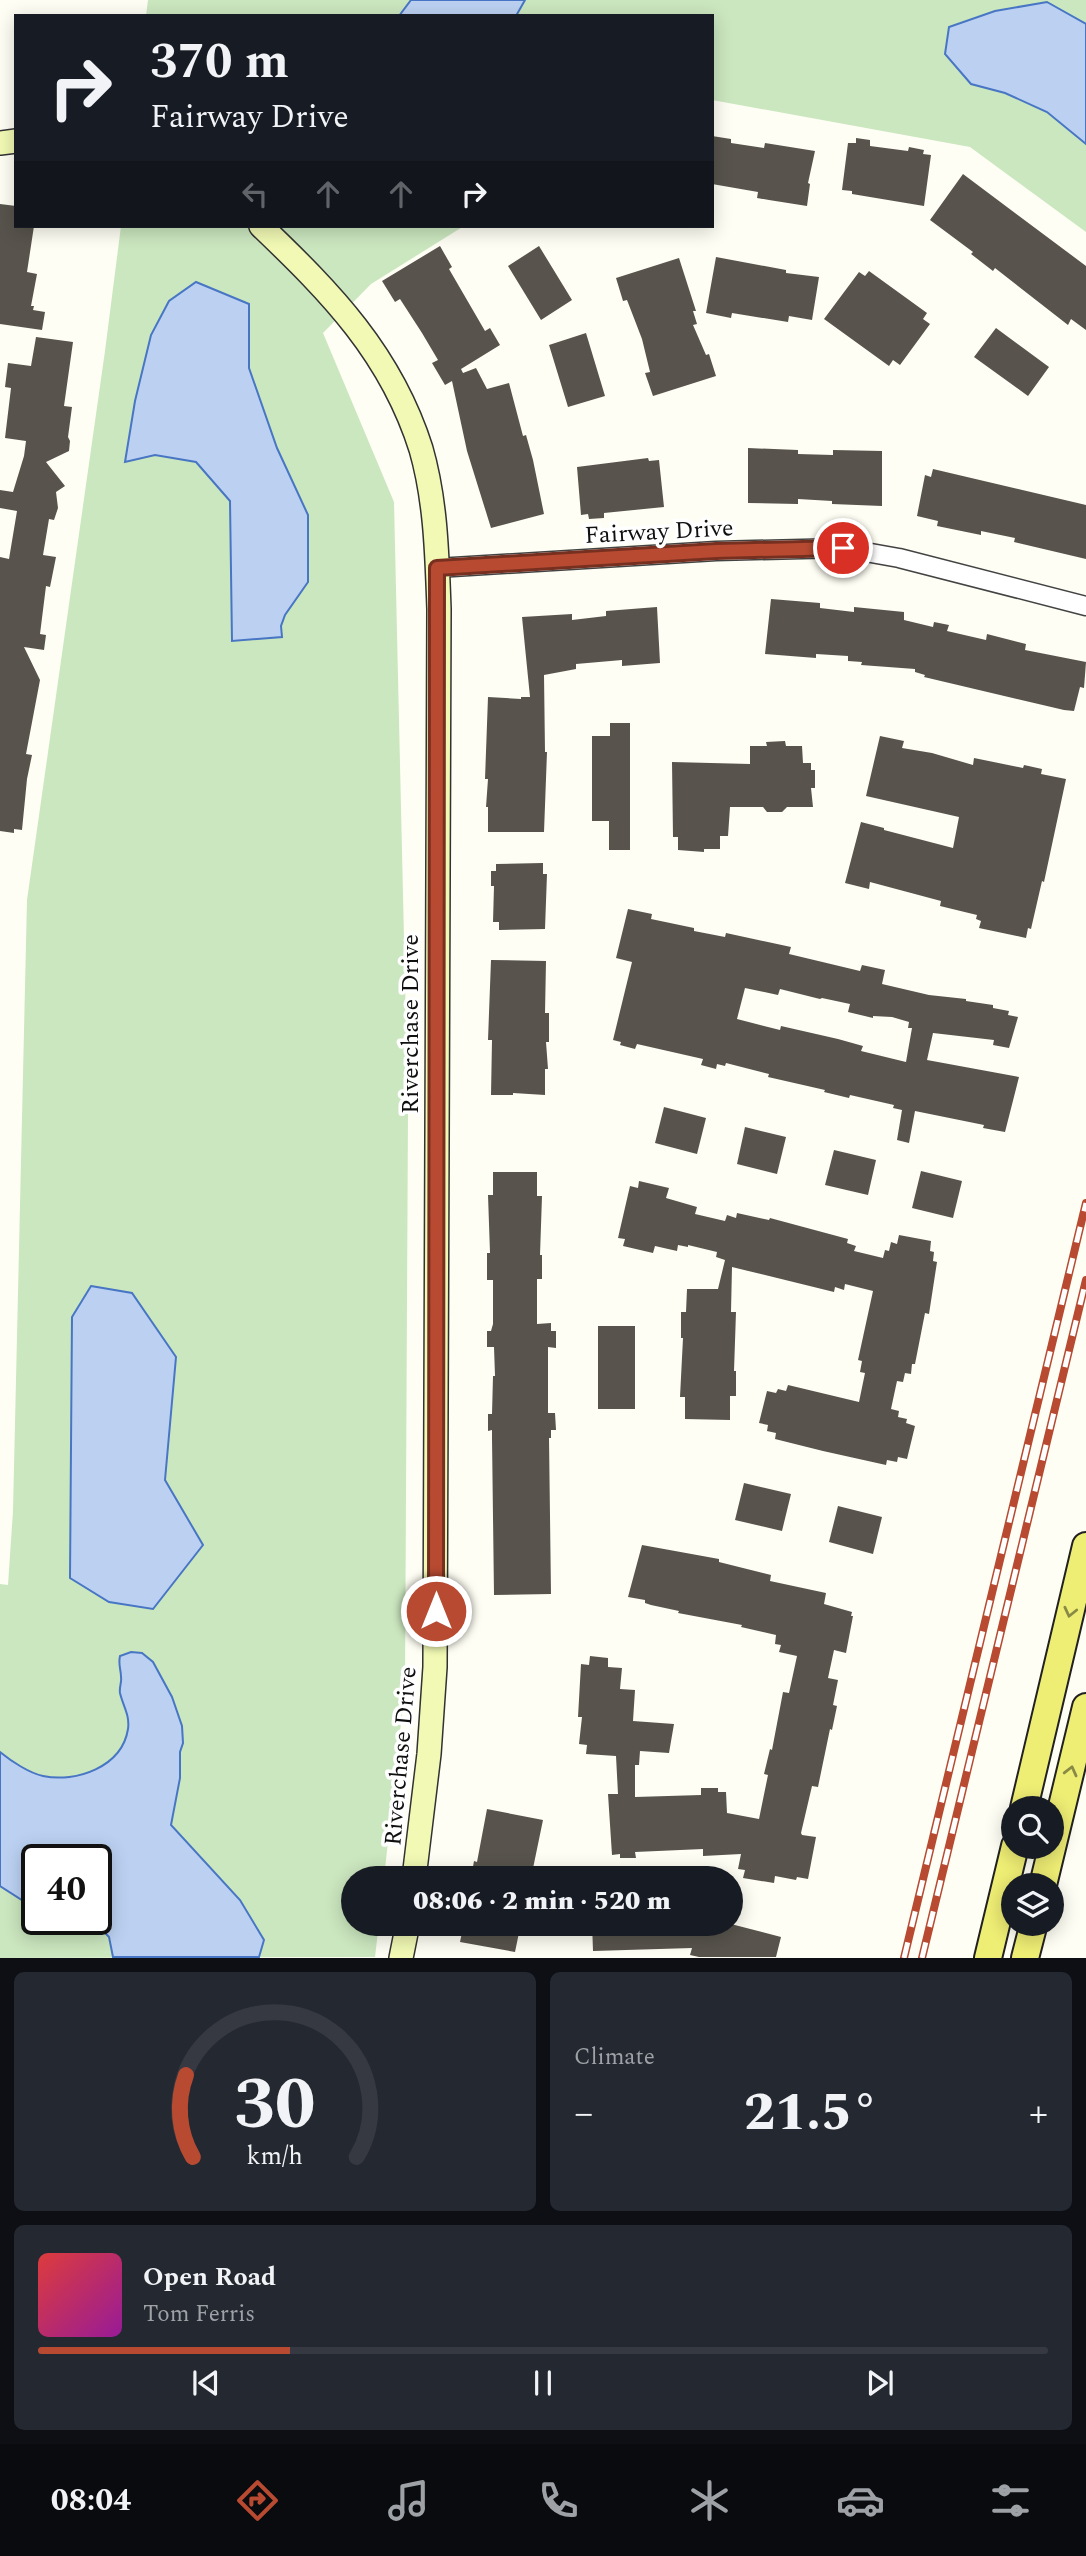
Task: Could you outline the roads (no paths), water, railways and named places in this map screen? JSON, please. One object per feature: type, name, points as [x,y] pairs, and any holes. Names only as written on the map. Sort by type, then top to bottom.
[{"type":"main road","points":[[1027,1796],[1086,1546]]},
{"type":"main road","points":[[1046,1873],[1086,1707]]},
{"type":"main road","points":[[988,1958],[1001,1915]]},
{"type":"main road","points":[[1025,1958],[1031,1936]]},
{"type":"street","name":"Riverchase Drive","points":[[263,228],[317,279],[367,338],[399,395],[421,451],[436,532],[435,1667],[429,1754],[415,1866]]},
{"type":"street","name":"Fairway Drive","points":[[437,568],[716,551],[843,548],[900,558],[1086,606]]},
{"type":"street","points":[[401,1958],[405,1936]]},
{"type":"water","points":[[411,0],[525,0],[517,14],[400,14]]},
{"type":"water","points":[[1047,2],[1086,24],[1086,144],[1047,112],[1005,93],[971,84],[945,54],[949,27],[995,11]]},
{"type":"water","points":[[196,282],[249,304],[249,368],[277,448],[308,515],[308,582],[285,615],[281,626],[282,637],[232,641],[230,501],[196,462],[155,455],[125,462],[135,401],[151,335],[169,301]]},
{"type":"water","points":[[91,1286],[132,1293],[176,1357],[165,1480],[203,1545],[153,1609],[109,1602],[70,1578],[72,1317]]},
{"type":"water","points":[[131,1652],[142,1653],[153,1662],[172,1697],[182,1726],[183,1743],[171,1825],[240,1900],[264,1940],[259,1957],[113,1957],[107,1935],[112,1935],[112,1844],[21,1844],[21,1899],[0,1886],[0,1752],[32,1772],[56,1778],[83,1774],[107,1762],[124,1742],[128,1729],[120,1693],[120,1656]]},
{"type":"railway","points":[[904,1958],[1086,1203]]},
{"type":"railway","points":[[922,1958],[1086,1280]]}]
